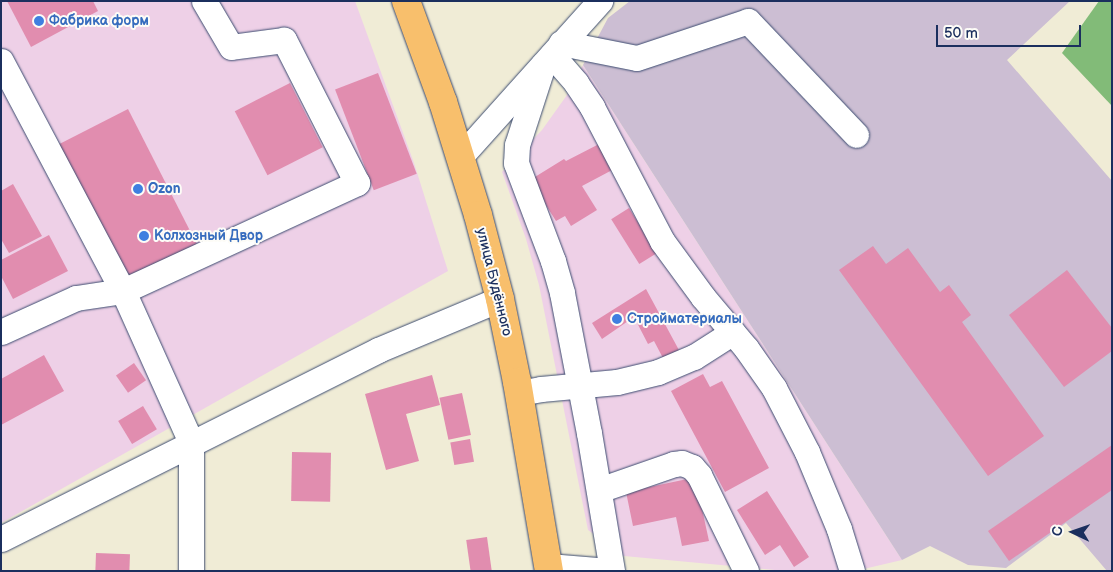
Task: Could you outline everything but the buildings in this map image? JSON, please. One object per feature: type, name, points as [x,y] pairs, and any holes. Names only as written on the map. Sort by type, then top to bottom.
[{"type":"main road","name":"улица Будённого","points":[[406,1],[443,102],[478,215],[500,299],[519,393],[549,569]]},
{"type":"street","points":[[1,332],[76,298],[123,291],[357,183],[284,40],[231,47],[204,1]]},
{"type":"street","points":[[460,157],[600,1]]},
{"type":"street","points":[[552,54],[637,58],[748,21],[856,135]]},
{"type":"street","points":[[552,54],[576,83],[592,107],[662,241],[774,388],[807,452],[839,529],[852,571]]},
{"type":"street","points":[[549,569],[610,571],[599,490],[558,275],[518,170],[516,157],[517,145],[552,54]]},
{"type":"street","points":[[1,61],[123,291],[191,442],[191,571]]},
{"type":"street","points":[[1,539],[191,442],[378,350],[500,299]]},
{"type":"street","points":[[519,393],[541,389],[580,387],[617,382],[658,372],[694,357],[733,332]]},
{"type":"street","points":[[599,490],[674,464],[692,467],[699,475],[746,571]]},
{"type":"shaded area","points":[[1,1],[355,1],[414,163],[448,271],[1,523]]},
{"type":"shaded area","points":[[630,1],[1070,1],[1007,60],[1112,181],[1112,571],[1107,571],[1066,523],[1006,568],[968,565],[930,546],[902,560],[583,65],[608,18]]},
{"type":"shaded area","points":[[583,65],[902,560],[855,571],[785,571],[624,556],[588,530],[539,285],[526,239],[502,172],[542,130],[567,95]]},
{"type":"green space","points":[[1099,1],[1112,1],[1112,106],[1062,53]]},
{"type":"place","name":"Фабрика форм","points":[[39,21]]},
{"type":"place","name":"Ozon","points":[[138,189]]},
{"type":"place","name":"Колхозный Двор","points":[[144,236]]},
{"type":"place","name":"Стройматериалы","points":[[617,319]]}]
